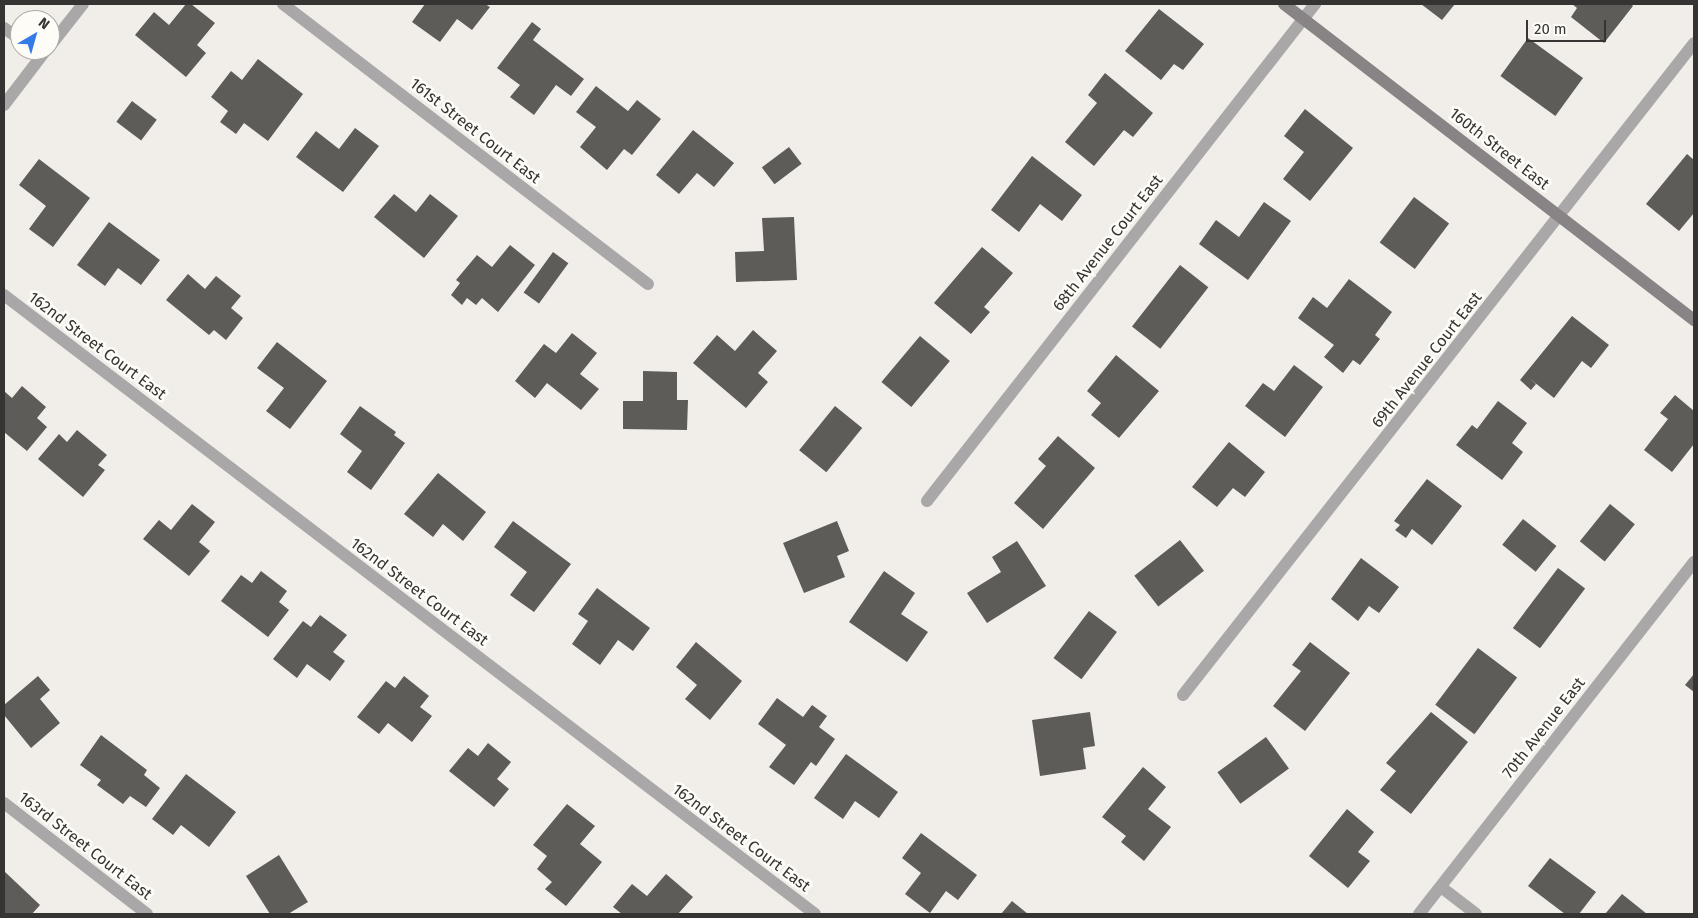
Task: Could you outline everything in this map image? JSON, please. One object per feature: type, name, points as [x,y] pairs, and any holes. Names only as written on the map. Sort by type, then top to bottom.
[{"type":"main road","name":"160th Street East","points":[[1284,4],[1694,320]]},
{"type":"street","points":[[60,32],[84,4]]},
{"type":"street","name":"161st Street Court East","points":[[283,4],[648,284]]},
{"type":"street","name":"68th Avenue Court East","points":[[927,501],[1315,4]]},
{"type":"street","name":"69th Avenue Court East","points":[[1183,695],[1560,217],[1694,43]]},
{"type":"street","points":[[4,105],[37,60]]},
{"type":"street","name":"162nd Street Court East","points":[[4,296],[815,914]]},
{"type":"street","name":"70th Avenue East","points":[[1419,914],[1693,565]]},
{"type":"street","name":"163rd Street Court East","points":[[4,803],[147,914]]},
{"type":"street","points":[[1441,887],[1476,914]]},
{"type":"building","points":[[186,4],[191,4],[215,23],[197,45],[206,53],[186,77],[135,35],[154,12],[169,25]]},
{"type":"building","points":[[425,4],[485,4],[490,7],[472,30],[457,19],[440,42],[412,22]]},
{"type":"building","points":[[1421,4],[1455,4],[1442,20]]},
{"type":"building","points":[[1572,4],[1631,4],[1633,6],[1604,43],[1571,17],[1577,8]]},
{"type":"building","points":[[1159,9],[1204,44],[1183,70],[1174,64],[1161,80],[1125,51]]},
{"type":"building","points":[[532,22],[541,29],[533,40],[584,79],[571,96],[556,85],[534,115],[510,97],[520,85],[497,68]]},
{"type":"building","points":[[1528,38],[1583,78],[1555,116],[1500,76]]},
{"type":"building","points":[[258,59],[303,94],[268,141],[244,123],[236,134],[220,122],[228,111],[211,97],[231,71],[242,80]]},
{"type":"building","points":[[1105,73],[1153,113],[1133,137],[1124,130],[1094,166],[1065,142],[1097,103],[1088,95]]},
{"type":"building","points":[[596,86],[628,111],[637,100],[661,119],[632,155],[624,149],[607,170],[580,147],[596,127],[576,112]]},
{"type":"building","points":[[132,101],[157,120],[141,140],[116,122]]},
{"type":"building","points":[[1305,109],[1353,148],[1310,201],[1283,179],[1304,152],[1284,136]]},
{"type":"building","points":[[355,128],[379,146],[343,192],[296,157],[316,131],[339,149]]},
{"type":"building","points":[[693,130],[734,163],[714,187],[697,173],[679,194],[656,175]]},
{"type":"building","points":[[789,147],[802,164],[774,184],[762,167]]},
{"type":"building","points":[[1687,154],[1694,160],[1694,213],[1679,231],[1646,204]]},
{"type":"building","points":[[1032,156],[1082,195],[1062,221],[1040,204],[1019,232],[991,210]]},
{"type":"building","points":[[39,159],[90,198],[53,247],[29,229],[46,206],[19,185]]},
{"type":"building","points":[[394,194],[416,212],[430,194],[458,216],[424,258],[374,217]]},
{"type":"building","points":[[1414,197],[1449,223],[1415,269],[1380,243]]},
{"type":"building","points":[[1264,202],[1291,221],[1248,280],[1199,244],[1216,220],[1239,237]]},
{"type":"building","points":[[794,217],[797,280],[736,282],[735,252],[764,251],[762,218]]},
{"type":"building","points":[[109,222],[160,260],[141,285],[118,268],[105,286],[77,265]]},
{"type":"building","points":[[510,245],[535,265],[498,312],[482,298],[476,305],[467,298],[462,305],[451,295],[460,283],[456,280],[477,255],[492,267]]},
{"type":"building","points":[[982,247],[1013,273],[984,307],[990,312],[971,334],[934,303]]},
{"type":"building","points":[[553,252],[568,263],[539,304],[524,292]]},
{"type":"building","points":[[1180,265],[1208,287],[1160,349],[1132,326]]},
{"type":"building","points":[[188,274],[205,289],[216,276],[241,296],[231,308],[243,318],[226,340],[214,330],[209,335],[166,300]]},
{"type":"building","points":[[1349,279],[1392,312],[1375,335],[1380,339],[1360,365],[1353,360],[1343,373],[1324,357],[1334,345],[1298,318],[1313,297],[1327,308]]},
{"type":"building","points":[[1572,316],[1609,345],[1591,368],[1582,361],[1554,398],[1529,378],[1536,384],[1531,390],[1520,380]]},
{"type":"building","points":[[753,330],[777,351],[758,373],[768,382],[746,408],[693,363],[717,335],[735,351]]},
{"type":"building","points":[[572,333],[597,353],[580,374],[599,389],[581,410],[547,383],[535,398],[515,381],[544,344],[556,353]]},
{"type":"building","points":[[920,336],[950,361],[911,407],[881,382]]},
{"type":"building","points":[[277,342],[327,381],[290,429],[266,411],[284,388],[257,368]]},
{"type":"building","points":[[1116,355],[1159,391],[1119,438],[1091,415],[1101,403],[1087,391]]},
{"type":"building","points":[[1294,365],[1323,387],[1285,437],[1245,406],[1263,383],[1274,391]]},
{"type":"building","points":[[643,371],[677,372],[677,400],[688,400],[687,430],[623,429],[623,401],[643,401]]},
{"type":"building","points":[[22,386],[46,407],[37,418],[47,427],[27,451],[4,432],[4,391],[12,398]]},
{"type":"building","points":[[1675,395],[1694,411],[1694,444],[1672,472],[1644,450],[1668,419],[1660,413]]},
{"type":"building","points":[[1498,401],[1527,423],[1512,443],[1523,452],[1502,480],[1456,445],[1472,425],[1477,429]]},
{"type":"building","points":[[360,406],[396,432],[394,435],[405,443],[371,490],[347,472],[362,451],[340,434]]},
{"type":"building","points":[[835,406],[862,428],[826,472],[799,450]]},
{"type":"building","points":[[77,430],[107,455],[98,465],[105,470],[83,497],[38,459],[59,434],[67,442]]},
{"type":"building","points":[[1058,436],[1095,468],[1043,529],[1014,503],[1046,466],[1038,459]]},
{"type":"building","points":[[1229,442],[1265,472],[1245,497],[1233,488],[1217,507],[1192,487]]},
{"type":"building","points":[[438,473],[486,512],[463,541],[443,524],[433,537],[404,514]]},
{"type":"building","points":[[1427,479],[1462,506],[1432,545],[1412,529],[1406,538],[1395,530],[1400,525],[1394,521]]},
{"type":"building","points":[[192,504],[215,522],[199,542],[210,551],[189,576],[143,539],[159,520],[171,530]]},
{"type":"building","points":[[1610,504],[1635,524],[1605,561],[1580,541]]},
{"type":"building","points":[[1523,519],[1556,546],[1536,572],[1502,545]]},
{"type":"building","points":[[513,521],[571,564],[534,612],[510,595],[527,572],[494,547]]},
{"type":"building","points":[[837,521],[849,551],[837,556],[845,577],[804,593],[783,543]]},
{"type":"building","points":[[1180,540],[1204,571],[1158,606],[1134,576]]},
{"type":"building","points":[[1017,541],[1046,586],[987,623],[967,593],[1001,572],[992,557]]},
{"type":"building","points":[[1361,558],[1399,587],[1379,613],[1369,606],[1358,621],[1331,599]]},
{"type":"building","points":[[1558,568],[1585,588],[1540,648],[1513,628]]},
{"type":"building","points":[[261,571],[287,591],[279,602],[289,610],[268,637],[221,601],[241,575],[252,583]]},
{"type":"building","points":[[884,571],[915,593],[901,614],[928,632],[907,662],[849,622]]},
{"type":"building","points":[[597,588],[650,628],[633,651],[618,640],[600,665],[572,644],[588,621],[578,614]]},
{"type":"building","points":[[1089,611],[1117,632],[1081,679],[1053,658]]},
{"type":"building","points":[[320,615],[347,635],[333,652],[345,661],[330,681],[307,664],[297,678],[273,659],[303,621],[311,627]]},
{"type":"building","points":[[696,642],[742,681],[710,720],[685,699],[697,685],[676,667]]},
{"type":"building","points":[[1310,642],[1350,673],[1305,731],[1273,706],[1301,671],[1292,665]]},
{"type":"building","points":[[1478,648],[1517,677],[1474,734],[1435,705]]},
{"type":"building","points":[[1694,674],[1694,692],[1685,685]]},
{"type":"building","points":[[38,676],[50,690],[40,699],[60,723],[31,748],[4,715],[4,705]]},
{"type":"building","points":[[404,676],[429,696],[420,707],[432,716],[412,742],[388,723],[379,734],[357,717],[386,681],[395,688]]},
{"type":"building","points":[[777,698],[803,717],[812,705],[827,716],[819,727],[835,739],[816,766],[811,762],[794,785],[769,767],[786,745],[758,724]]},
{"type":"building","points":[[1090,712],[1095,746],[1083,748],[1086,769],[1040,776],[1032,720]]},
{"type":"building","points":[[1431,712],[1468,742],[1411,814],[1380,790],[1396,771],[1386,763]]},
{"type":"building","points":[[101,735],[147,770],[144,775],[160,788],[146,807],[130,796],[123,804],[97,785],[101,780],[80,765]]},
{"type":"building","points":[[1266,737],[1289,769],[1240,804],[1217,772]]},
{"type":"building","points":[[488,743],[511,762],[497,779],[509,789],[494,807],[449,771],[468,748],[478,756]]},
{"type":"building","points":[[846,754],[898,792],[879,818],[855,801],[843,819],[814,798]]},
{"type":"building","points":[[1143,767],[1166,787],[1148,809],[1171,827],[1144,861],[1121,842],[1126,836],[1102,817]]},
{"type":"building","points":[[186,774],[236,812],[209,847],[181,825],[173,835],[152,819]]},
{"type":"building","points":[[567,804],[595,826],[580,844],[602,862],[566,906],[545,889],[552,882],[537,869],[547,856],[533,845]]},
{"type":"building","points":[[1347,809],[1374,832],[1358,852],[1370,861],[1348,888],[1309,856]]},
{"type":"building","points":[[921,833],[977,875],[958,900],[946,891],[930,913],[905,894],[921,873],[902,858]]},
{"type":"building","points":[[279,855],[308,902],[288,914],[270,914],[246,876]]},
{"type":"building","points":[[1550,858],[1596,892],[1579,914],[1565,914],[1528,886]]},
{"type":"building","points":[[4,871],[40,905],[32,914],[4,914]]},
{"type":"building","points":[[666,874],[693,897],[678,914],[622,914],[613,907],[632,884],[647,896]]},
{"type":"building","points":[[1622,894],[1647,914],[1605,914]]},
{"type":"building","points":[[1012,901],[1028,914],[1001,914]]}]
